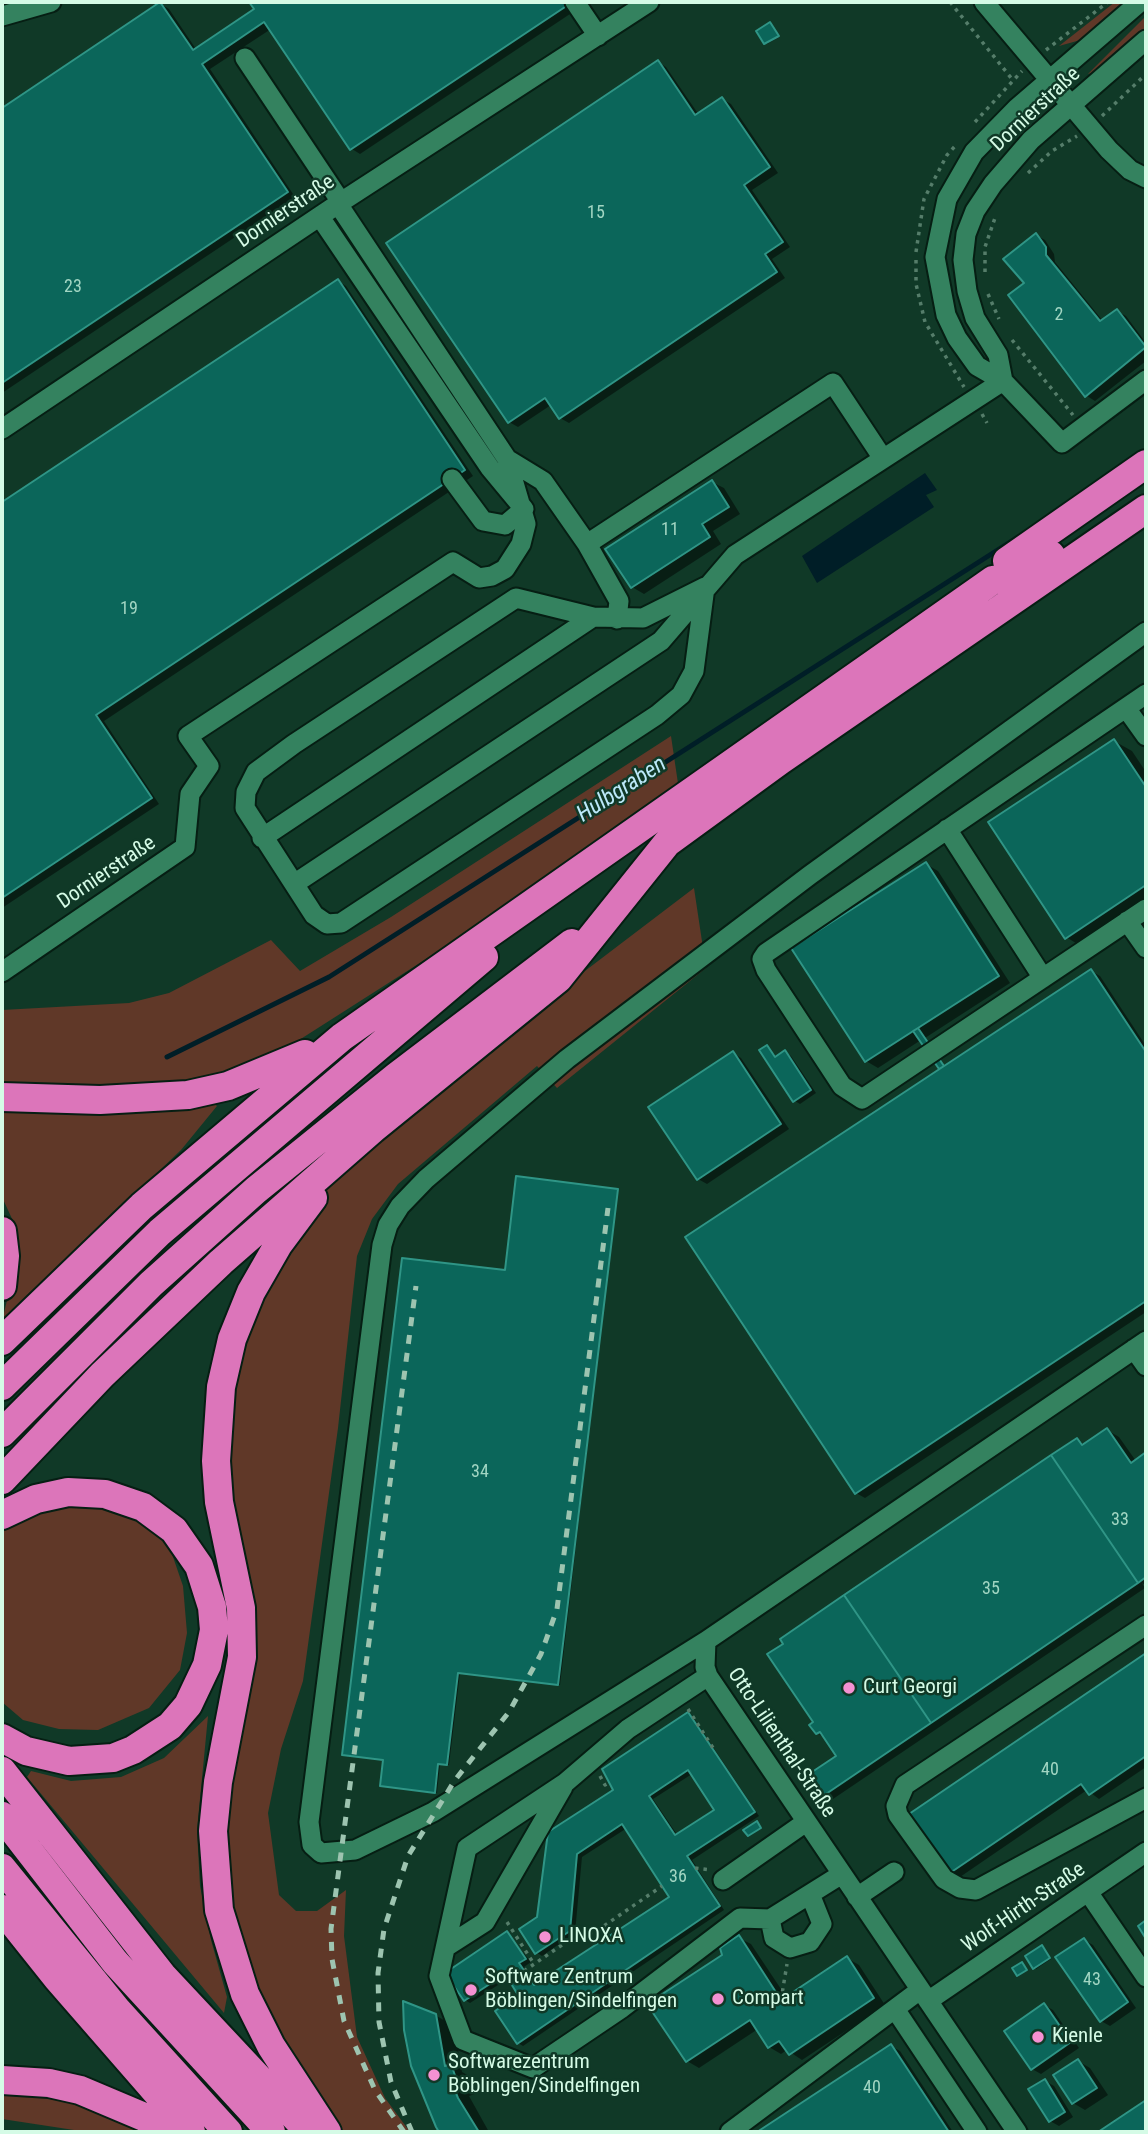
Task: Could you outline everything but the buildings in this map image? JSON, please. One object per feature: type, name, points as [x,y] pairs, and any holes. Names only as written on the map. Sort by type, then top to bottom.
[{"type":"highway","points":[[2,1480],[158,1319],[350,1150],[558,979],[667,844],[709,810],[1099,522],[1143,476]]},
{"type":"highway","points":[[2,1342],[142,1206],[342,1037],[690,790],[993,580],[1012,579],[1099,522],[1146,509]]},
{"type":"highway","points":[[2,1386],[126,1264],[229,1171],[494,948],[613,856],[690,790]]},
{"type":"highway","points":[[2,1433],[151,1284],[256,1190],[387,1083],[608,914]]},
{"type":"highway","points":[[2,1097],[100,1100],[188,1095],[258,1075],[342,1037]]},
{"type":"highway","points":[[327,2132],[257,2021],[234,1966],[219,1910],[214,1857],[215,1805],[237,1694],[242,1642],[239,1593],[219,1502],[216,1439],[226,1363],[251,1292],[278,1245],[350,1150]]},
{"type":"highway","points":[[2,1231],[5,1256],[2,1286]]},
{"type":"highway","points":[[2,1515],[36,1499],[68,1492],[105,1494],[143,1507],[174,1530],[199,1566],[207,1587],[214,1630],[207,1665],[188,1705],[170,1726],[134,1750],[113,1758],[69,1762],[26,1751],[2,1738]]},
{"type":"highway","points":[[2,1772],[162,1975],[309,2132]]},
{"type":"highway","points":[[2,1816],[115,1962],[271,2132]]},
{"type":"highway","points":[[2,1868],[102,1992],[229,2132]]},
{"type":"highway","points":[[2,1909],[73,1997],[191,2132]]},
{"type":"highway","points":[[2,2080],[49,2083],[80,2090],[144,2117],[166,2132]]},
{"type":"street","points":[[2,16],[51,2]]},
{"type":"street","points":[[575,2],[598,36]]},
{"type":"street","name":"Dornierstraße","points":[[2,429],[339,203],[649,2]]},
{"type":"street","name":"Dornierstraße","points":[[984,2],[1049,81]]},
{"type":"street","name":"Dornierstraße","points":[[1080,430],[1062,443],[1003,381],[977,366],[946,315],[935,257],[938,233],[947,199],[974,152],[1049,81],[1140,2]]},
{"type":"street","name":"Dornierstraße","points":[[1003,381],[998,355],[975,318],[967,291],[963,260],[966,234],[975,211],[1014,157],[1146,40]]},
{"type":"street","points":[[245,58],[507,459],[524,509]]},
{"type":"street","points":[[1049,81],[1130,170],[1146,178]]},
{"type":"street","points":[[320,217],[490,468],[524,509]]},
{"type":"street","points":[[1080,430],[1146,380]]},
{"type":"street","points":[[293,884],[662,641],[705,587],[735,555],[882,457],[974,402],[1003,381]]},
{"type":"street","points":[[587,544],[833,383],[882,457]]},
{"type":"street","points":[[507,459],[543,481],[587,544],[619,601],[617,619]]},
{"type":"street","points":[[452,479],[483,521],[505,525],[524,509]]},
{"type":"street","name":"Dornierstraße","points":[[2,972],[185,847],[190,794],[209,766],[188,736],[453,562],[479,578],[492,576],[505,569],[522,544],[526,524],[524,509]]},
{"type":"street","points":[[705,587],[694,671],[681,695],[657,715],[341,923],[327,923],[314,915],[244,808],[246,792],[256,772],[294,744],[516,598],[593,617],[643,618],[705,587]]},
{"type":"street","points":[[262,838],[593,617]]},
{"type":"street","points":[[1146,632],[810,876],[567,1059],[426,1179],[400,1206],[388,1225],[382,1245],[309,1822],[312,1845],[321,1853],[355,1850],[433,1812],[706,1641],[1140,1345],[1146,1366]]},
{"type":"street","points":[[1146,694],[766,953],[762,959],[766,970],[842,1086],[862,1099],[1146,909]]},
{"type":"street","points":[[1126,708],[1146,736]]},
{"type":"street","points":[[947,829],[1043,978]]},
{"type":"street","points":[[1128,921],[1146,948]]},
{"type":"street","points":[[1146,1625],[905,1785],[896,1806],[898,1815],[944,1879],[960,1888],[976,1890],[1146,1798]]},
{"type":"street","name":"Otto-Lilienthal-Straße","points":[[706,1641],[705,1667],[708,1676],[1017,2132]]},
{"type":"street","points":[[708,1676],[628,1729],[565,1783],[467,1848],[439,1976],[464,2040],[533,2068],[622,2008],[740,1918],[770,1919],[842,1874]]},
{"type":"street","points":[[446,1947],[485,1922],[565,1783]]},
{"type":"street","points":[[723,1880],[806,1822]]},
{"type":"street","name":"Wolf-Hirth-Straße","points":[[730,2132],[895,2009],[924,1995],[1088,1892],[1146,1852]]},
{"type":"street","points":[[858,1897],[894,1872]]},
{"type":"street","points":[[1088,1892],[1146,1977]]},
{"type":"street","points":[[770,1919],[774,1938],[790,1948],[810,1942],[822,1924],[810,1895]]},
{"type":"street","points":[[895,2009],[977,2132]]},
{"type":"path","points":[[950,2],[1012,79]]},
{"type":"path","points":[[1025,177],[1052,151],[1067,144],[1089,127],[1146,74]]},
{"type":"path","points":[[985,275],[985,247],[1002,206]]},
{"type":"path","points":[[986,287],[1001,324]]},
{"type":"path","points":[[1008,335],[1036,372],[1071,410],[1080,430]]},
{"type":"path","points":[[678,1695],[715,1751]]},
{"type":"path","points":[[524,1971],[575,1936],[595,1932],[662,1886]]},
{"type":"path","points":[[495,1904],[534,1964]]},
{"type":"path","points":[[560,1937],[564,1944]]},
{"type":"path","points":[[781,2000],[790,1948]]},
{"type":"shaded area","points":[[1115,2],[1129,2],[1084,39],[1059,46]]},
{"type":"shaded area","points":[[1146,16],[1146,28],[1137,38],[1099,71],[1088,74]]},
{"type":"shaded area","points":[[671,736],[680,797],[296,1042],[242,1068],[176,1083],[133,1087],[2,1086],[2,1010],[129,1003],[169,993],[271,940],[300,971],[391,917]]},
{"type":"shaded area","points":[[694,888],[706,968],[557,1088],[537,1066],[398,1184],[372,1219],[357,1256],[338,1428],[303,1681],[281,1749],[268,1813],[279,1895],[296,1911],[317,1911],[346,1890],[344,1936],[357,2037],[385,2098],[410,2132],[346,2132],[337,2126],[265,2014],[225,1887],[223,1826],[242,1717],[224,1448],[244,1328],[324,1193],[360,1155],[556,993]]},
{"type":"shaded area","points":[[211,1101],[217,1106],[181,1150],[2,1321],[16,1263],[13,1221],[2,1197],[2,1105]]},
{"type":"shaded area","points":[[75,1504],[121,1511],[158,1530],[172,1554],[183,1586],[187,1633],[180,1670],[149,1708],[98,1730],[59,1729],[23,1720],[2,1702],[2,1528],[36,1512]]},
{"type":"shaded area","points":[[208,1716],[197,1830],[200,1886],[227,1997],[224,2013],[27,1777],[31,1771],[71,1781],[121,1777],[164,1758]]},
{"type":"shaded area","points":[[2,2086],[48,2090],[157,2132],[87,2132],[2,2119]]},
{"type":"water","points":[[925,473],[937,490],[926,495],[934,507],[817,583],[802,556]]},
{"type":"waterway","name":"Hulbgraben","points":[[167,1057],[329,977],[1018,537]]},
{"type":"railway","points":[[412,2132],[391,2082],[379,2022],[378,1973],[384,1929],[408,1856],[455,1780],[509,1712],[541,1654],[557,1609],[608,1208]]},
{"type":"railway","points":[[404,2132],[375,2090],[344,2021],[332,1959],[331,1929],[416,1286]]},
{"type":"place","name":"Curt Georgi","points":[[849,1688]]},
{"type":"place","name":"LINOXA","points":[[545,1937]]},
{"type":"place","name":"Software Zentrum Böblingen/Sindelfingen","points":[[471,1990]]},
{"type":"place","name":"Compart","points":[[718,1999]]},
{"type":"place","name":"Kienle","points":[[1038,2037]]},
{"type":"place","name":"Softwarezentrum Böblingen/Sindelfingen","points":[[434,2075]]}]
